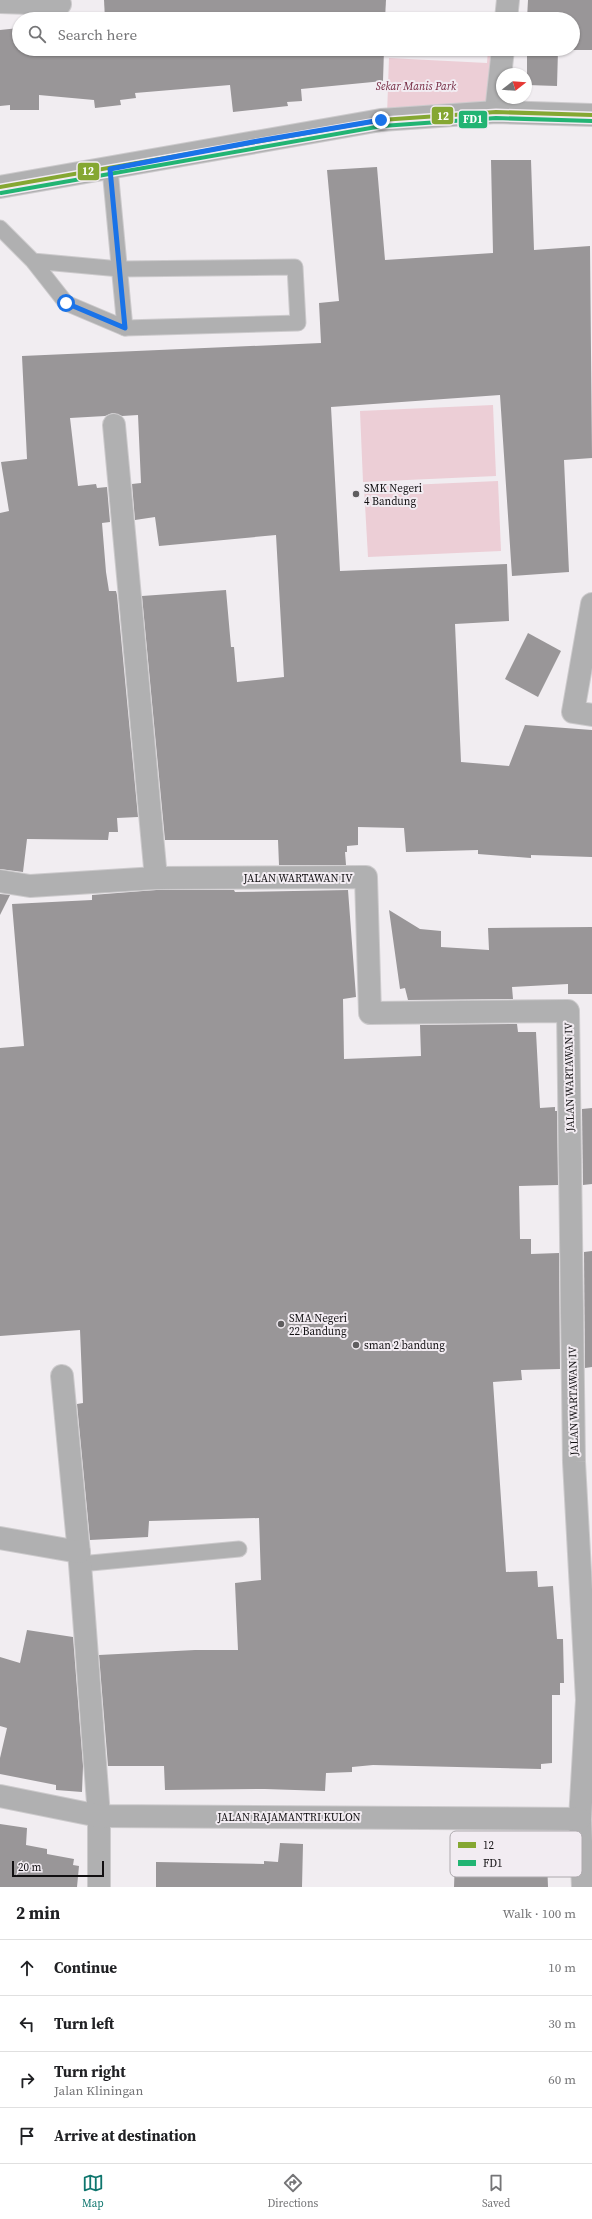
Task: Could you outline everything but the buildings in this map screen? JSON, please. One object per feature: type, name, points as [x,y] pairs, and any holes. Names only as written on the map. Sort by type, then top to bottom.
[{"type":"street","points":[[507,12],[508,0]]},
{"type":"street","points":[[0,2],[60,4]]},
{"type":"street","points":[[496,112],[502,56]]},
{"type":"street","points":[[0,187],[110,169],[258,141],[381,120],[496,112],[592,115]]},
{"type":"street","points":[[114,424],[156,878]]},
{"type":"street","points":[[592,604],[573,712],[592,715]]},
{"type":"street","name":"JALAN WARTAWAN IV","points":[[0,881],[30,886],[156,878],[366,877],[370,1013],[568,1011],[574,1462],[589,1700],[580,1819],[581,1831]]},
{"type":"street","points":[[62,1376],[79,1558],[99,1816],[99,1887]]},
{"type":"street","points":[[0,1538],[79,1558]]},
{"type":"street","name":"JALAN RAJAMANTRI KULON","points":[[0,1796],[99,1816],[580,1819]]},
{"type":"street","name":"JALAN WARTAWAN IV","points":[[582,1864],[583,1887]]},
{"type":"lane","points":[[110,169],[125,328]]},
{"type":"lane","points":[[0,228],[33,261],[66,303],[125,328],[298,323],[295,267],[120,268],[33,261]]},
{"type":"lane","points":[[79,1558],[238,1549]]},
{"type":"green space","name":"Sekar Manis Park","points":[[488,56],[498,56],[493,109],[387,115],[389,58],[487,63]]},
{"type":"green space","points":[[493,405],[496,476],[363,482],[360,411]]},
{"type":"green space","points":[[498,481],[501,551],[368,557],[364,487]]},
{"type":"transit line","name":"12","points":[[0,187],[381,120],[496,112],[592,115]]},
{"type":"transit line","name":"FD1","points":[[1,193],[382,126],[496,118],[592,121]]},
{"type":"place","name":"SMK Negeri 4 Bandung","points":[[356,494]]},
{"type":"place","name":"SMA Negeri 22 Bandung","points":[[281,1324]]},
{"type":"place","name":"sman 2 bandung","points":[[356,1345]]},
{"type":"route","points":[[66,303],[125,328],[110,169],[258,141],[381,120]]}]
